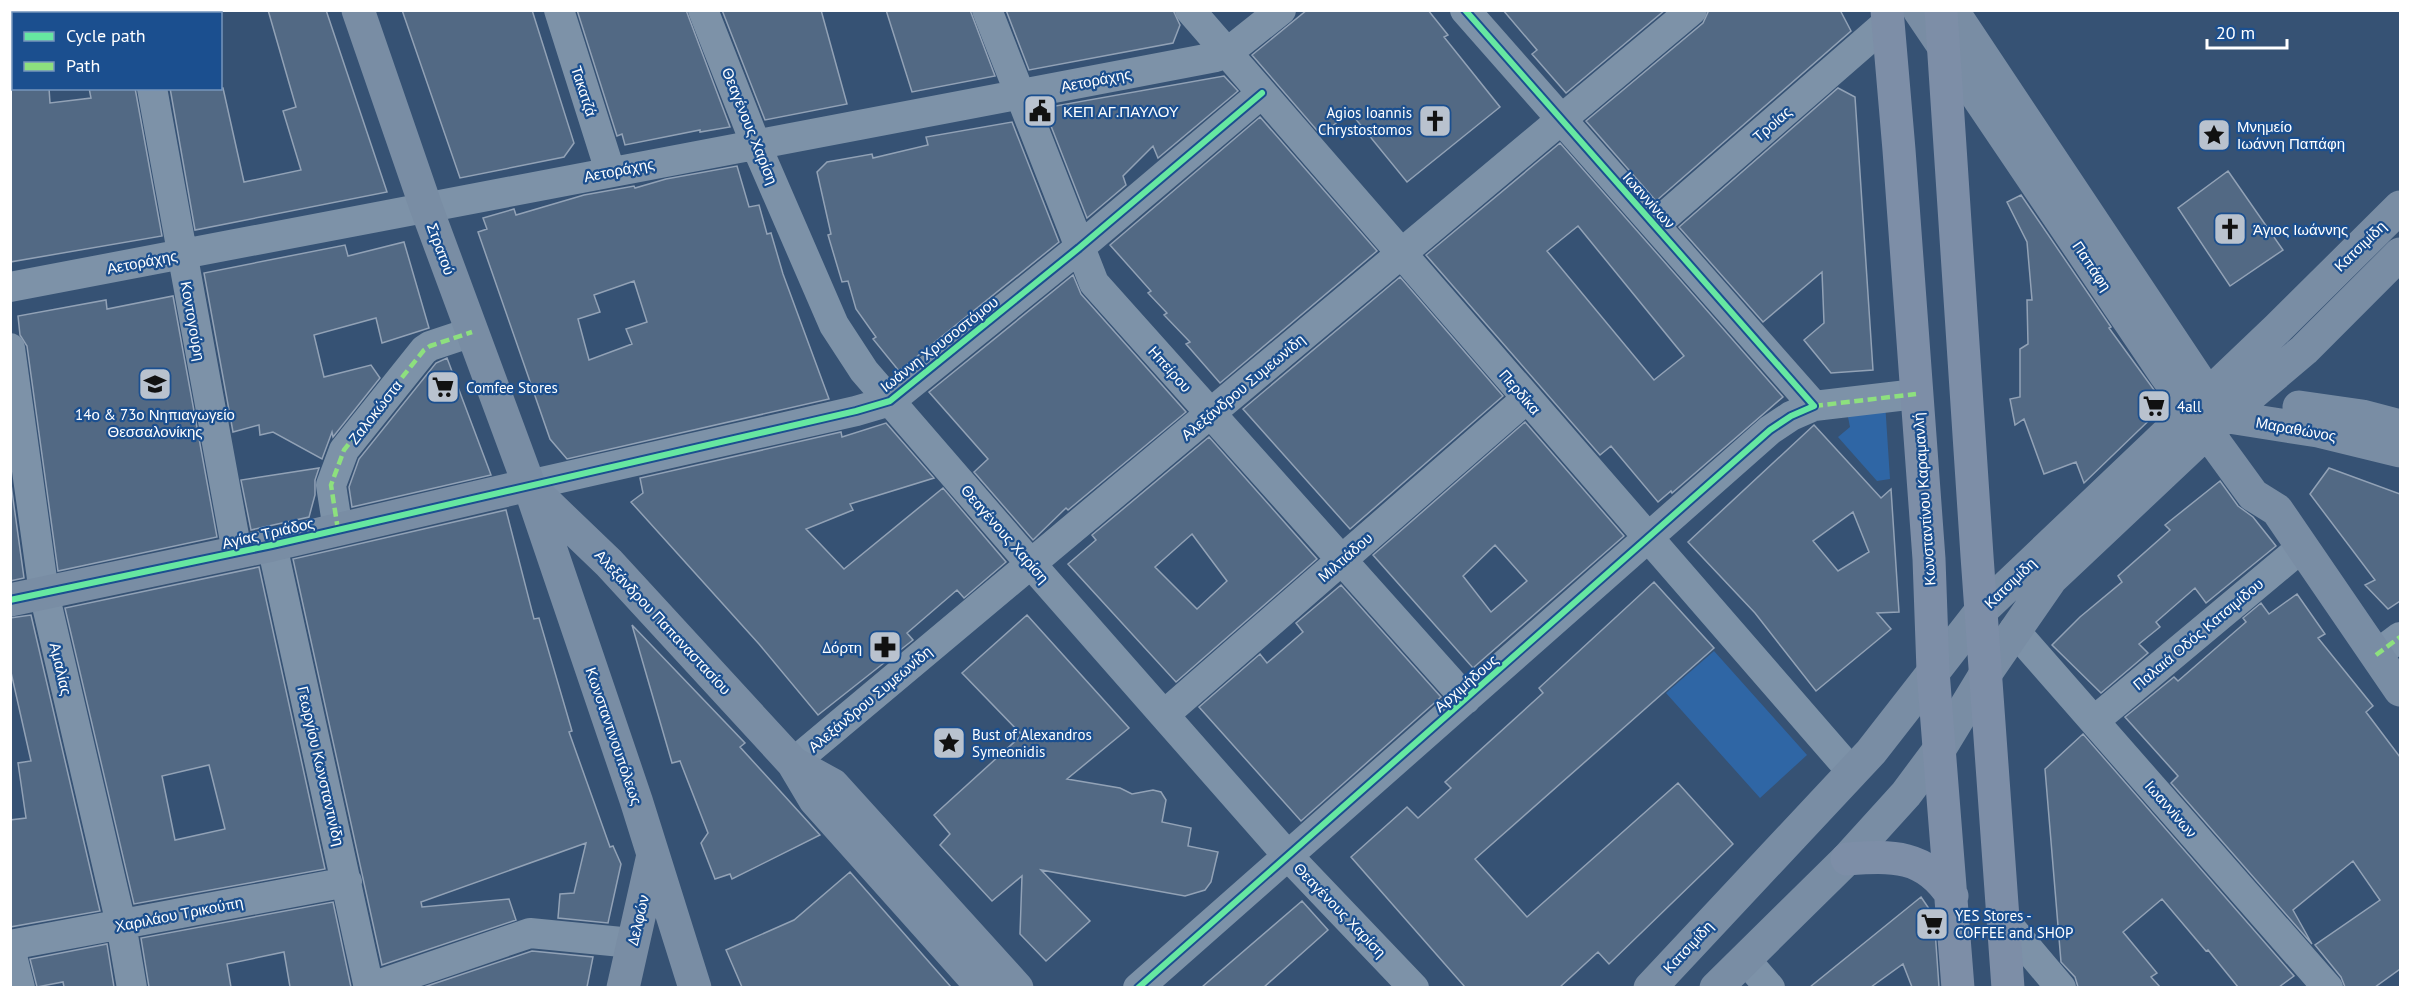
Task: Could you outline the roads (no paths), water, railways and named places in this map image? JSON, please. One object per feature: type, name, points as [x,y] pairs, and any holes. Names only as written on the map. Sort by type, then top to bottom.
[{"type":"main road","name":"Στρατού","points":[[358,10],[426,207],[529,485]]},
{"type":"main road","name":"Παπάφη","points":[[1919,10],[2009,145],[2274,489],[2277,510],[2302,547],[2388,646],[2400,690]]},
{"type":"main road","points":[[1941,10],[2008,987]]},
{"type":"main road","name":"Παπάφη","points":[[1952,10],[2215,411]]},
{"type":"main road","name":"Κωνσταντίνου Καραμανλή","points":[[1887,16],[1900,161],[1929,559],[1933,671],[1941,747],[1958,987]]},
{"type":"main road","name":"Κατσιμίδη","points":[[1716,987],[1847,859],[1906,794],[1941,747],[2014,630],[2051,579],[2215,411],[2278,328],[2400,207]]},
{"type":"main road","name":"Κατσιμίδη","points":[[1650,987],[1871,752],[1981,610],[2215,411],[2304,350],[2400,254]]},
{"type":"main road","name":"Μαραθώνος","points":[[2215,411],[2353,415],[2400,426]]},
{"type":"main road","name":"Μαραθώνος","points":[[2215,411],[2318,431],[2400,451]]},
{"type":"main road","name":"Αγίας Τριάδος","points":[[10,600],[272,545],[529,485]]},
{"type":"main road","name":"Αλεξάνδρου Παπαναστασίου","points":[[529,485],[609,563],[794,763],[814,800],[983,987]]},
{"type":"main road","name":"Κωνσταντινουπόλεως","points":[[529,485],[653,853],[695,987]]},
{"type":"main road","name":"Αλεξάνδρου Παπαναστασίου","points":[[794,763],[833,785],[1017,987]]},
{"type":"main road","name":"Δελφών","points":[[622,987],[653,853]]},
{"type":"main road","points":[[1847,859],[1883,856],[1908,860],[1930,871],[1941,880],[1952,896]]},
{"type":"street","name":"Τακατζά","points":[[559,10],[610,171]]},
{"type":"street","name":"Θεαγένους Χαρίση","points":[[703,10],[756,145],[834,324],[864,371],[1030,564],[1288,856],[1414,987]]},
{"type":"street","name":"Ηπείρου","points":[[987,10],[1018,95],[1094,283],[1466,699]]},
{"type":"street","name":"Περδίκα","points":[[1190,10],[1852,772]]},
{"type":"street","points":[[1227,53],[1281,10]]},
{"type":"street","name":"Ιωαννίνων","points":[[1465,10],[1815,406]]},
{"type":"street","name":"Αλεξάνδρου Συμεωνίδη","points":[[794,763],[1692,10]]},
{"type":"street","name":"Τροίας","points":[[1655,225],[1887,16]]},
{"type":"street","name":"Αετοράχης","points":[[10,286],[1018,95],[1227,53]]},
{"type":"street","name":"Κοντογούρη","points":[[152,90],[180,255],[237,552]]},
{"type":"street","name":"Ιωάννη Χρυσοστόμου","points":[[529,485],[856,411],[890,401],[1079,248],[1262,93]]},
{"type":"street","name":"Ζαλοκώστα","points":[[338,530],[331,485],[344,450],[424,350],[472,332]]},
{"type":"street","name":"Αμαλίας","points":[[10,348],[44,593],[121,924],[132,987]]},
{"type":"street","name":"Αρχιμήδους","points":[[1138,987],[1770,430],[1791,416],[1815,406],[1916,394]]},
{"type":"street","name":"Μιλτιάδου","points":[[1164,715],[1526,399]]},
{"type":"street","name":"Γεωργίου Κωνσταντινίδη","points":[[272,545],[369,987]]},
{"type":"street","name":"Παλαιά Οδός Κατσιμίδου","points":[[2094,721],[2302,547]]},
{"type":"street","name":"Ιωαννίνων","points":[[2014,630],[2328,987]]},
{"type":"street","name":"Χαριλάου Τρικούπη","points":[[10,946],[347,882]]},
{"type":"street","points":[[2003,919],[2061,987]]},
{"type":"street","points":[[369,987],[530,933],[633,943]]},
{"type":"street","points":[[10,946],[20,987]]},
{"type":"street","points":[[1745,959],[1770,987]]},
{"type":"place","name":"ΚΕΠ ΑΓ.ΠΑΥΛΟΥ","points":[[1040,111]]},
{"type":"place","name":"Agios Ioannis Chrystostomos","points":[[1435,121]]},
{"type":"place","name":"Μνημείο Ιωάννη Παπάφη","points":[[2214,135]]},
{"type":"place","name":"Άγιος Ιωάννης","points":[[2230,229]]},
{"type":"place","name":"14ο & 73ο Νηπιαγωγείο Θεσσαλονίκης","points":[[155,384]]},
{"type":"place","name":"Comfee Stores","points":[[443,387]]},
{"type":"place","name":"4all","points":[[2154,406]]},
{"type":"place","name":"Δόρτη","points":[[885,647]]},
{"type":"place","name":"Bust of Alexandros Symeonidis","points":[[949,743]]},
{"type":"place","name":"YES Stores - COFFEE and SHOP","points":[[1932,924]]}]
